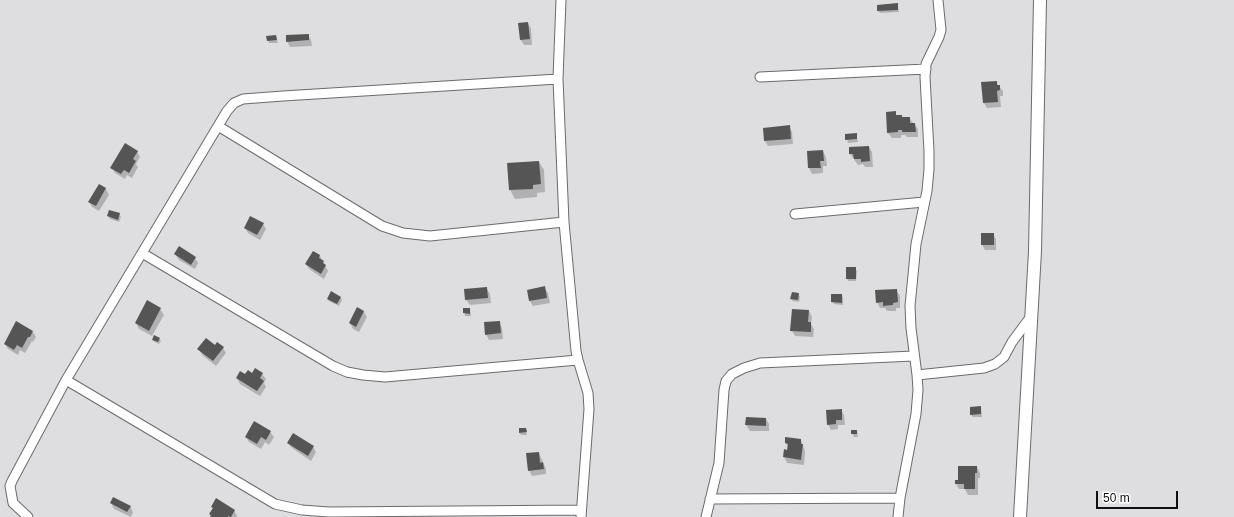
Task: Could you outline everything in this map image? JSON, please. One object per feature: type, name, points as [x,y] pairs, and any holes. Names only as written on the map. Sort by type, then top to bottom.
[{"type":"street","points":[[66,380],[275,504],[302,510],[329,512],[581,514],[589,409],[588,393],[578,360],[564,222],[558,79],[561,0]]},
{"type":"street","points":[[898,517],[900,498],[916,414],[918,390],[910,306],[916,244],[927,191],[929,151],[926,64],[941,30],[938,0]]},
{"type":"street","points":[[1020,517],[1035,251],[1040,0]]},
{"type":"street","points":[[760,77],[926,69]]},
{"type":"street","points":[[28,517],[13,503],[10,486],[66,380],[227,111],[234,103],[243,99],[558,79]]},
{"type":"street","points":[[218,126],[382,226],[403,233],[430,236],[564,222]]},
{"type":"street","points":[[795,214],[924,202]]},
{"type":"street","points":[[142,253],[333,366],[347,372],[385,377],[578,360]]},
{"type":"street","points":[[917,375],[984,368],[995,364],[1004,357],[1012,342],[1032,315]]},
{"type":"street","points":[[706,517],[719,463],[724,390],[726,381],[732,374],[760,363],[914,356]]},
{"type":"street","points":[[710,499],[900,498]]},
{"type":"building","points":[[898,3],[898,10],[877,11],[877,5]]},
{"type":"building","points":[[528,22],[530,39],[520,40],[518,23]]},
{"type":"building","points":[[309,34],[309,40],[286,42],[286,35]]},
{"type":"building","points":[[276,35],[277,40],[267,41],[266,36]]},
{"type":"building","points":[[997,81],[997,85],[1000,85],[1000,90],[997,91],[998,102],[983,103],[981,82]]},
{"type":"building","points":[[896,111],[896,115],[910,117],[910,123],[915,123],[916,132],[902,132],[902,130],[898,130],[898,132],[887,133],[886,112]]},
{"type":"building","points":[[790,125],[791,139],[764,141],[763,128]]},
{"type":"building","points":[[857,133],[857,139],[845,140],[845,134]]},
{"type":"building","points":[[125,143],[138,151],[133,159],[136,161],[129,173],[124,170],[121,174],[110,168]]},
{"type":"building","points":[[869,146],[870,161],[861,162],[861,159],[854,159],[853,154],[849,154],[849,147]]},
{"type":"building","points":[[823,150],[824,161],[820,161],[821,168],[808,168],[807,151]]},
{"type":"building","points":[[539,161],[541,184],[533,185],[533,189],[509,190],[507,163]]},
{"type":"building","points":[[99,184],[106,188],[96,206],[88,202]]},
{"type":"building","points":[[109,210],[120,213],[118,220],[107,216]]},
{"type":"building","points":[[250,216],[264,223],[257,235],[244,228]]},
{"type":"building","points":[[981,233],[994,233],[994,245],[981,245]]},
{"type":"building","points":[[179,246],[196,257],[191,265],[174,254]]},
{"type":"building","points":[[313,251],[320,255],[319,258],[324,261],[323,263],[326,265],[321,274],[305,264]]},
{"type":"building","points":[[846,267],[856,267],[856,279],[846,279]]},
{"type":"building","points":[[545,286],[547,298],[529,301],[527,290]]},
{"type":"building","points":[[487,287],[488,298],[465,300],[464,289]]},
{"type":"building","points":[[897,289],[898,302],[893,303],[893,305],[883,306],[883,302],[876,303],[875,290]]},
{"type":"building","points":[[331,291],[341,297],[337,304],[327,299]]},
{"type":"building","points":[[792,292],[799,293],[798,300],[790,299]]},
{"type":"building","points":[[831,294],[842,294],[842,303],[831,302]]},
{"type":"building","points":[[147,300],[161,308],[149,331],[135,323]]},
{"type":"building","points":[[357,307],[364,311],[356,327],[349,323]]},
{"type":"building","points":[[463,308],[470,308],[470,314],[463,313]]},
{"type":"building","points":[[792,309],[809,310],[808,322],[811,322],[811,332],[790,331]]},
{"type":"building","points":[[16,321],[33,331],[22,348],[17,345],[14,350],[4,344]]},
{"type":"building","points":[[500,321],[501,333],[485,335],[484,322]]},
{"type":"building","points":[[154,335],[160,338],[158,342],[152,340]]},
{"type":"building","points":[[206,338],[215,345],[217,342],[224,347],[213,361],[197,349]]},
{"type":"building","points":[[255,368],[263,373],[260,378],[264,381],[257,391],[236,378],[240,371],[245,374],[248,370],[252,373]]},
{"type":"building","points":[[981,406],[981,414],[970,415],[970,407]]},
{"type":"building","points":[[842,409],[842,420],[836,420],[836,424],[827,425],[826,410]]},
{"type":"building","points":[[746,417],[766,418],[766,426],[745,425]]},
{"type":"building","points":[[254,421],[271,431],[266,440],[261,437],[257,444],[245,437]]},
{"type":"building","points":[[519,428],[526,428],[527,432],[519,433]]},
{"type":"building","points":[[851,430],[857,430],[857,434],[851,434]]},
{"type":"building","points":[[293,433],[314,446],[308,456],[287,443]]},
{"type":"building","points":[[785,437],[801,439],[801,444],[803,444],[801,460],[783,457],[784,449],[787,450],[788,444],[785,443]]},
{"type":"building","points":[[539,452],[540,463],[543,462],[544,469],[528,471],[526,453]]},
{"type":"building","points":[[958,466],[977,466],[977,473],[975,473],[975,489],[964,489],[964,484],[955,484],[955,480],[958,480]]},
{"type":"building","points":[[113,497],[131,506],[127,512],[110,503]]},
{"type":"building","points":[[216,498],[235,510],[231,517],[210,517],[211,515],[209,514],[213,508],[211,507]]}]
